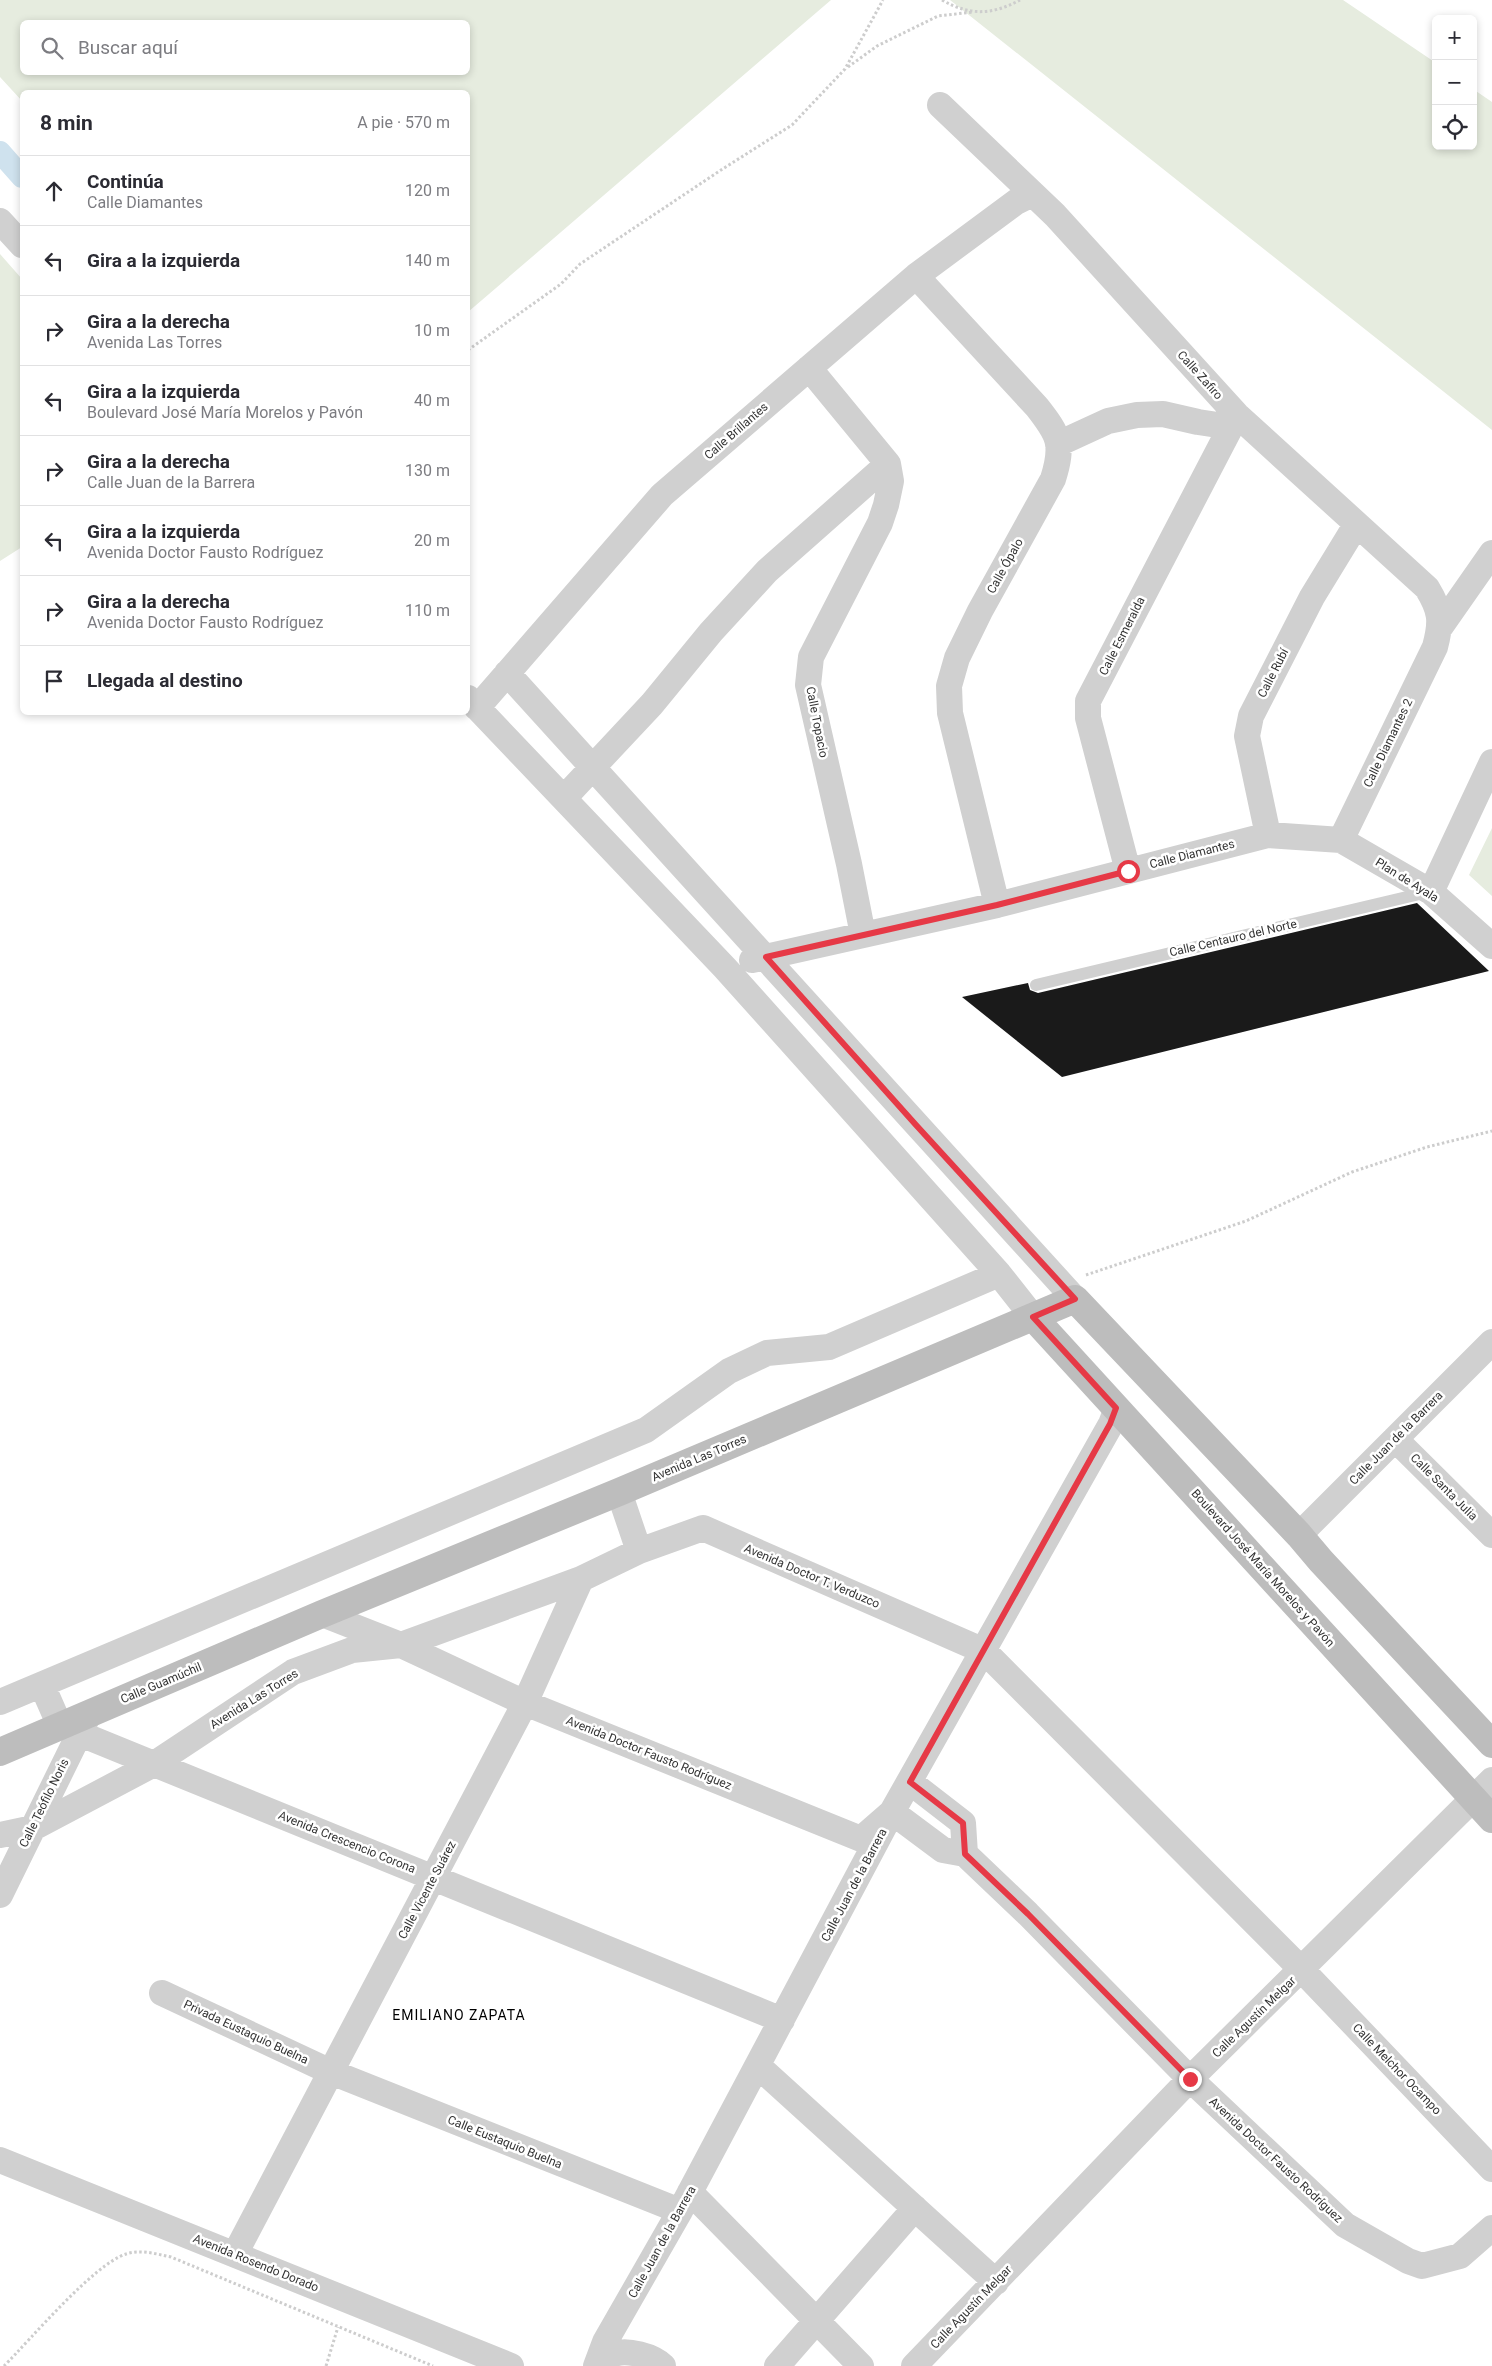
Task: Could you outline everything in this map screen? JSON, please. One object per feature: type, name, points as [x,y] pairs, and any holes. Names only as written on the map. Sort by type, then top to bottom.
[{"type":"street","name":"Calle Zafiro","points":[[940,105],[1055,215],[1234,421],[1427,588],[1438,606],[1438,636]]},
{"type":"street","name":"Calle Brillantes","points":[[472,703],[507,673],[662,495],[916,276],[1016,202],[1032,194]]},
{"type":"street","points":[[0,221],[20,243]]},
{"type":"street","name":"Calle Ópalo","points":[[916,276],[1037,407],[1055,429],[1058,444],[1059,459],[1053,479],[980,611],[957,658],[949,686],[950,713],[997,905]]},
{"type":"street","points":[[564,798],[594,768],[767,571],[888,464],[809,368]]},
{"type":"street","points":[[1058,444],[1108,421],[1137,414],[1163,414],[1198,422],[1234,421]]},
{"type":"street","name":"Calle Esmeralda","points":[[1128,871],[1088,718],[1088,701],[1234,421]]},
{"type":"street","name":"Calle Topacio","points":[[862,934],[849,864],[808,685],[810,657],[883,514],[891,481],[888,464]]},
{"type":"street","name":"Calle Rubí","points":[[1268,835],[1248,736],[1248,726],[1251,716],[1312,597],[1356,525]]},
{"type":"street","name":"Calle Diamantes 2","points":[[1341,840],[1438,636],[1492,553]]},
{"type":"street","points":[[507,673],[1068,1292],[1299,1535],[1321,1562],[1492,1744]]},
{"type":"street","points":[[472,703],[725,968],[999,1274],[1033,1317]]},
{"type":"street","points":[[1431,892],[1492,762]]},
{"type":"street","name":"Calle Diamantes","points":[[725,968],[862,934],[997,905],[1268,835],[1341,840]]},
{"type":"street","name":"Plan de Ayala","points":[[1341,840],[1431,892],[1492,946]]},
{"type":"street","points":[[0,1702],[428,1520],[646,1430],[729,1371],[767,1353],[829,1347],[999,1274]]},
{"type":"street","name":"Avenida Las Torres","points":[[322,1614],[619,1492],[1033,1317],[1068,1292]]},
{"type":"street","name":"Boulevard José María Morelos y Pavón","points":[[1033,1317],[1116,1408],[1483,1789],[1492,1819]]},
{"type":"street","name":"Calle Juan de la Barrera","points":[[1299,1535],[1492,1342]]},
{"type":"street","name":"Calle Juan de la Barrera","points":[[597,2366],[605,2342],[685,2202],[892,1812],[1110,1424],[1116,1408]]},
{"type":"street","name":"Calle Santa Julia","points":[[1395,1439],[1492,1535]]},
{"type":"street","points":[[581,1579],[639,1551],[619,1492]]},
{"type":"street","name":"Avenida Doctor T. Verduzco","points":[[639,1551],[703,1528],[984,1651]]},
{"type":"street","name":"Avenida Las Torres","points":[[0,1836],[33,1828],[154,1764],[293,1672],[352,1650],[401,1645],[581,1579]]},
{"type":"street","name":"Calle Vicente Suárez","points":[[235,2254],[526,1703],[581,1579]]},
{"type":"street","name":"Avenida Doctor Fausto Rodríguez","points":[[322,1614],[401,1645],[526,1703],[861,1839],[892,1812]]},
{"type":"street","name":"Calle Guamúchil","points":[[0,1752],[76,1724],[322,1614]]},
{"type":"street","name":"Calle Melchor Ocampo","points":[[984,1651],[1302,1970],[1492,2169]]},
{"type":"street","points":[[42,1685],[76,1724]]},
{"type":"street","name":"Avenida Crescencio Corona","points":[[76,1724],[154,1764],[782,2020]]},
{"type":"street","name":"Calle Teófilo Noris","points":[[0,1895],[33,1828],[76,1724]]},
{"type":"street","points":[[892,1812],[943,1850],[965,1854],[963,1823],[910,1782]]},
{"type":"street","name":"Calle Agustín Melgar","points":[[914,2366],[1190,2079],[1483,1789]]},
{"type":"street","name":"Avenida Doctor Fausto Rodríguez","points":[[965,1854],[1028,1914],[1190,2079],[1345,2225],[1408,2261],[1422,2266],[1460,2256],[1492,2228]]},
{"type":"street","name":"Privada Eustaquio Buelna","points":[[162,1993],[331,2072]]},
{"type":"street","points":[[758,2066],[996,2282]]},
{"type":"street","name":"Calle Eustaquio Buelna","points":[[331,2072],[685,2202]]},
{"type":"street","name":"Avenida Rosendo Dorado","points":[[0,2160],[511,2366]]},
{"type":"street","points":[[685,2202],[817,2321],[861,2366]]},
{"type":"street","points":[[777,2366],[915,2208]]},
{"type":"street","points":[[597,2366],[614,2354],[630,2353],[644,2356],[659,2362],[663,2366]]},
{"type":"lane","name":"Calle Centauro del Norte","points":[[1036,985],[1431,892]]},
{"type":"path","points":[[845,69],[883,0]]},
{"type":"path","points":[[942,0],[957,9],[973,12]]},
{"type":"path","points":[[470,349],[561,284],[580,264],[720,170],[792,125],[845,69],[877,46],[938,16],[1000,10],[1020,0]]},
{"type":"path","points":[[1068,1292],[1246,1222],[1352,1172],[1427,1147],[1492,1132]]},
{"type":"path","points":[[4,2366],[88,2280],[124,2254],[136,2252],[171,2257],[433,2366]]},
{"type":"path","points":[[326,2366],[338,2327]]},
{"type":"shaded area","points":[[0,0],[831,0],[470,310],[470,90],[20,90],[20,99],[0,77]]},
{"type":"shaded area","points":[[950,0],[1343,0],[1432,60],[1432,150],[1477,150],[1477,92],[1492,102],[1492,430]]},
{"type":"shaded area","points":[[0,254],[20,277],[20,548],[0,561]]},
{"type":"shaded area","points":[[1492,828],[1492,896],[1469,875]]},
{"type":"building","points":[[1417,903],[1489,971],[1062,1077],[962,997],[1028,983],[1030,990],[1038,993]]},
{"type":"waterway","points":[[0,152],[20,175]]},
{"type":"district","name":"EMILIANO ZAPATA","points":[[459,2015]]},
{"type":"route","points":[[1128,871],[997,905],[766,957],[1075,1299],[1033,1317],[1116,1408],[1110,1424],[910,1782],[963,1823],[965,1854],[1028,1914],[1190,2079]]}]
